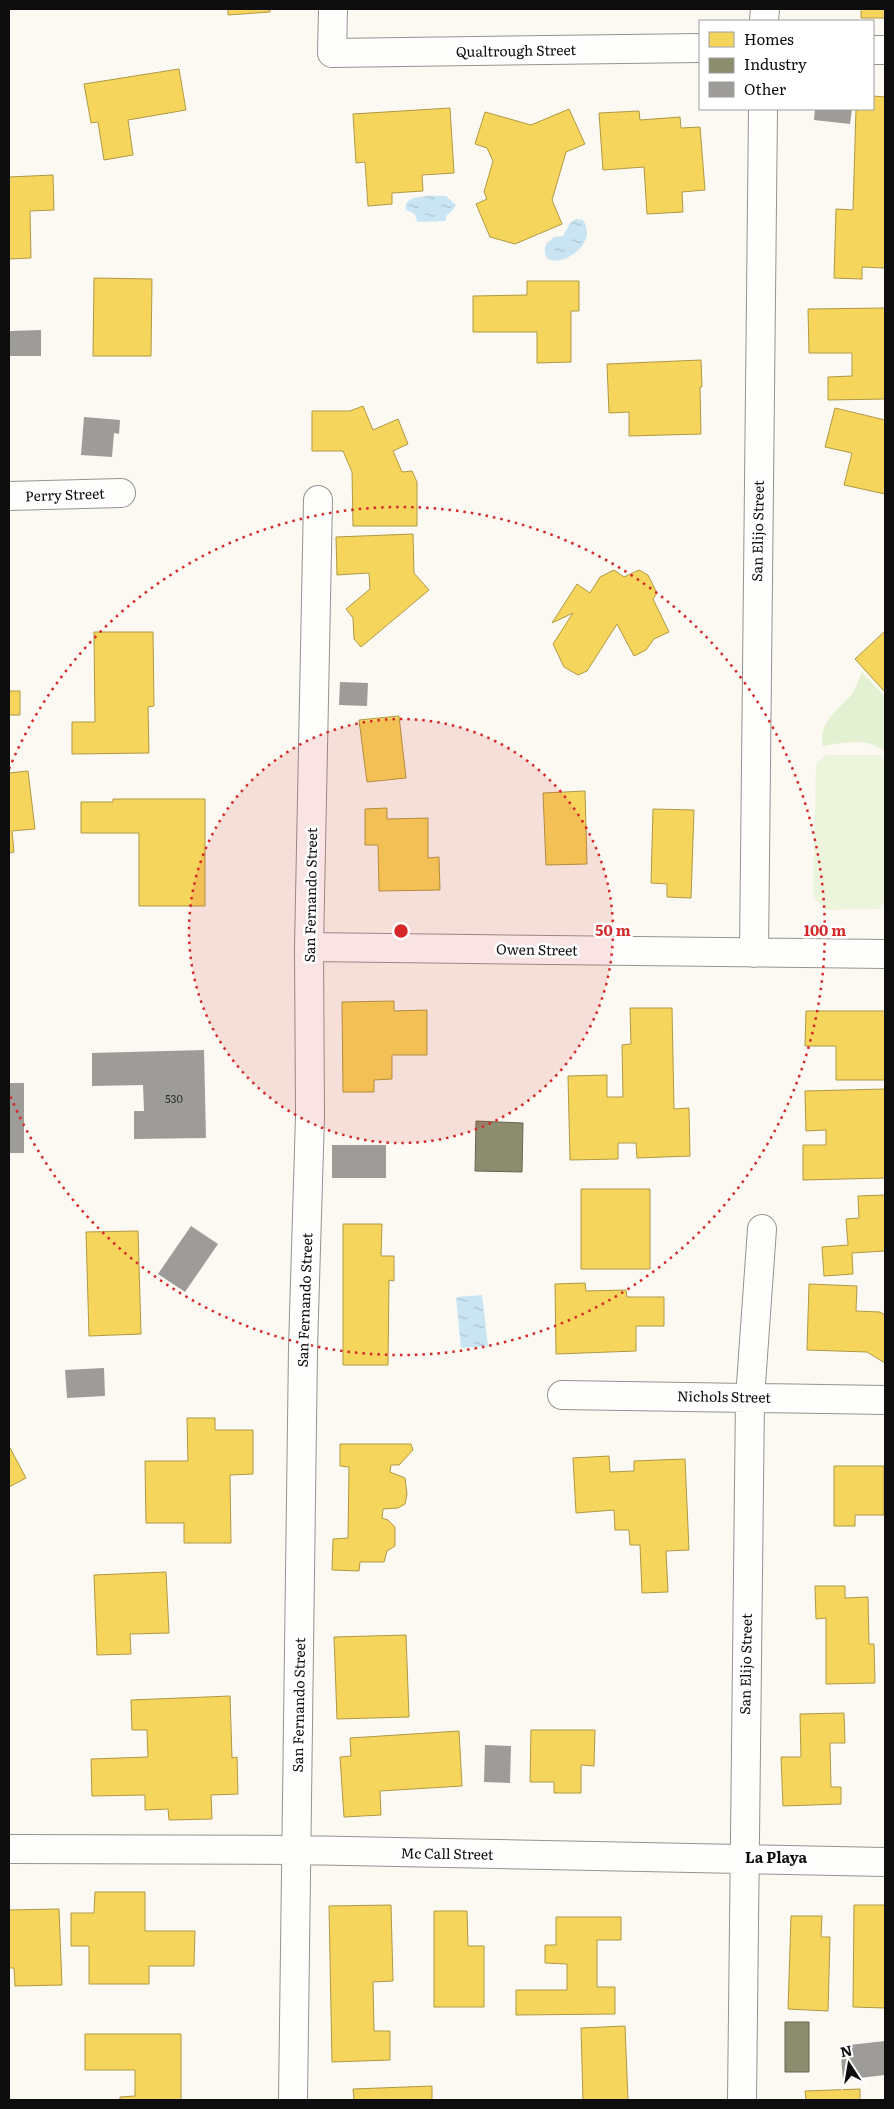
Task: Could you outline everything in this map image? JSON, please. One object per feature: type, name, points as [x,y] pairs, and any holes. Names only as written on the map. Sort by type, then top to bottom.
[{"type":"street","name":"Qualtrough Street","points":[[333,9],[332,53],[699,48]]},
{"type":"street","name":"San Elijo Street","points":[[754,953],[762,110]]},
{"type":"street","name":"Perry Street","points":[[9,496],[121,493]]},
{"type":"street","name":"San Fernando Street","points":[[293,2100],[303,1348],[310,1116],[309,947],[318,500]]},
{"type":"street","name":"Owen Street","points":[[309,947],[885,954]]},
{"type":"street","name":"San Elijo Street","points":[[742,2100],[743,1860],[750,1398],[762,1228]]},
{"type":"street","name":"Nichols Street","points":[[562,1395],[885,1400]]},
{"type":"street","name":"Mc Call Street","points":[[9,1849],[297,1850],[885,1862]]},
{"type":"green space","points":[[862,672],[885,697],[885,751],[863,742],[823,746],[822,737],[826,723],[852,694]]},
{"type":"green space","points":[[826,755],[880,755],[885,762],[885,902],[879,909],[827,910],[813,897],[816,764]]},
{"type":"water","points":[[446,196],[456,205],[446,216],[446,221],[417,222],[414,214],[406,210],[406,205],[414,198]]},
{"type":"water","points":[[576,219],[583,220],[587,231],[585,242],[578,251],[568,257],[550,260],[545,255],[546,244],[554,237],[563,236],[570,223]]},
{"type":"water","points":[[482,1295],[488,1346],[461,1348],[456,1297]]},
{"type":"building: Homes","points":[[228,9],[270,9],[270,12],[228,15]]},
{"type":"building: Homes","points":[[861,9],[885,9],[885,18],[861,18]]},
{"type":"building: Homes","points":[[179,69],[186,110],[128,120],[133,155],[104,160],[98,122],[91,123],[84,84]]},
{"type":"building: Homes","points":[[874,96],[885,97],[885,268],[862,267],[862,279],[834,278],[836,209],[853,210],[856,110],[874,110]]},
{"type":"building: Homes","points":[[450,108],[454,173],[422,175],[423,191],[392,193],[392,204],[368,206],[365,162],[356,163],[353,114]]},
{"type":"building: Homes","points":[[569,109],[585,144],[566,152],[552,200],[562,224],[515,244],[490,237],[476,204],[487,199],[484,192],[493,161],[487,148],[475,144],[485,112],[531,125]]},
{"type":"building: Homes","points":[[639,111],[640,120],[680,117],[681,128],[700,127],[705,190],[682,192],[683,212],[647,214],[644,167],[603,170],[599,113]]},
{"type":"building: Homes","points":[[53,175],[54,210],[30,211],[31,258],[9,259],[9,177]]},
{"type":"building: Homes","points":[[94,278],[152,279],[151,356],[93,356]]},
{"type":"building: Homes","points":[[527,281],[579,281],[579,311],[571,311],[571,362],[537,363],[537,332],[473,332],[473,296],[527,295]]},
{"type":"building: Homes","points":[[885,308],[885,399],[828,400],[828,377],[852,376],[852,353],[809,353],[808,309]]},
{"type":"building: Homes","points":[[701,360],[701,434],[629,436],[629,412],[609,413],[607,364]]},
{"type":"building: Homes","points":[[363,406],[373,430],[398,419],[408,444],[393,451],[402,472],[412,471],[417,482],[417,526],[353,526],[352,472],[343,451],[312,451],[312,411],[350,411]]},
{"type":"building: Homes","points":[[835,408],[885,420],[885,494],[844,485],[852,453],[825,447]]},
{"type":"building: Homes","points":[[413,534],[414,573],[429,590],[361,647],[354,639],[353,618],[346,609],[370,589],[369,573],[337,575],[336,537]]},
{"type":"building: Homes","points":[[614,570],[624,577],[639,570],[648,575],[657,593],[653,599],[669,632],[654,639],[646,650],[634,656],[617,624],[587,671],[578,675],[564,667],[553,644],[573,613],[552,623],[577,584],[590,593],[600,577]]},
{"type":"building: Homes","points":[[885,631],[885,692],[855,659]]},
{"type":"building: Homes","points":[[94,632],[153,632],[154,706],[148,707],[149,753],[72,754],[72,722],[95,722]]},
{"type":"building: Homes","points":[[9,691],[20,691],[20,715],[9,715]]},
{"type":"building: Homes","points":[[399,716],[406,778],[367,782],[359,720]]},
{"type":"building: Homes","points":[[28,771],[35,829],[12,831],[14,852],[9,853],[9,773]]},
{"type":"building: Homes","points":[[585,791],[587,864],[546,865],[543,793]]},
{"type":"building: Homes","points":[[113,799],[205,799],[205,906],[139,906],[139,833],[81,833],[81,802],[113,802]]},
{"type":"building: Homes","points":[[387,808],[387,819],[428,818],[428,858],[439,857],[440,890],[379,891],[378,845],[365,845],[365,809]]},
{"type":"building: Homes","points":[[653,809],[694,810],[691,898],[667,897],[667,884],[651,883]]},
{"type":"building: Homes","points":[[394,1001],[394,1011],[427,1010],[427,1055],[392,1055],[392,1079],[374,1080],[374,1092],[343,1092],[342,1002]]},
{"type":"building: Homes","points":[[630,1008],[672,1008],[674,1109],[689,1108],[690,1156],[637,1158],[636,1143],[618,1143],[618,1159],[570,1160],[568,1076],[607,1075],[607,1097],[623,1097],[622,1045],[631,1044]]},
{"type":"building: Homes","points":[[806,1011],[885,1011],[885,1080],[836,1080],[836,1046],[805,1046]]},
{"type":"building: Homes","points":[[885,1089],[885,1178],[803,1180],[803,1145],[826,1145],[826,1130],[806,1131],[805,1091]]},
{"type":"building: Homes","points":[[581,1189],[650,1189],[650,1269],[581,1269]]},
{"type":"building: Homes","points":[[885,1195],[885,1251],[852,1253],[853,1274],[824,1276],[822,1247],[848,1245],[846,1219],[859,1218],[858,1196]]},
{"type":"building: Homes","points":[[343,1224],[382,1224],[381,1256],[394,1256],[394,1281],[389,1280],[388,1365],[343,1365]]},
{"type":"building: Homes","points":[[138,1231],[141,1334],[89,1336],[86,1232]]},
{"type":"building: Homes","points":[[585,1283],[586,1291],[626,1290],[627,1297],[664,1297],[664,1326],[636,1326],[636,1351],[556,1354],[555,1284]]},
{"type":"building: Homes","points":[[809,1284],[857,1286],[856,1311],[880,1312],[885,1315],[885,1363],[867,1352],[807,1350]]},
{"type":"building: Homes","points":[[187,1418],[215,1418],[215,1430],[253,1430],[253,1474],[230,1475],[231,1543],[184,1543],[184,1523],[146,1523],[145,1461],[188,1461]]},
{"type":"building: Homes","points":[[340,1444],[411,1444],[413,1450],[399,1465],[391,1465],[390,1472],[405,1478],[407,1494],[405,1504],[398,1508],[383,1509],[382,1518],[388,1520],[395,1527],[395,1546],[387,1551],[384,1562],[360,1562],[359,1571],[332,1570],[333,1539],[348,1538],[349,1467],[340,1466]]},
{"type":"building: Homes","points":[[9,1446],[26,1478],[9,1487]]},
{"type":"building: Homes","points":[[609,1456],[610,1472],[634,1471],[634,1461],[685,1459],[689,1550],[666,1551],[668,1592],[642,1593],[640,1545],[630,1545],[629,1530],[615,1530],[614,1510],[576,1513],[573,1458]]},
{"type":"building: Homes","points":[[834,1466],[884,1466],[884,1515],[855,1515],[855,1526],[834,1526]]},
{"type":"building: Homes","points":[[166,1572],[169,1633],[130,1634],[131,1654],[97,1655],[94,1575]]},
{"type":"building: Homes","points":[[815,1586],[845,1586],[845,1598],[868,1597],[869,1644],[874,1644],[875,1683],[826,1684],[826,1618],[816,1619]]},
{"type":"building: Homes","points":[[406,1635],[409,1717],[337,1719],[334,1637]]},
{"type":"building: Homes","points":[[230,1696],[232,1758],[237,1757],[238,1794],[211,1795],[212,1819],[169,1820],[168,1809],[145,1810],[145,1795],[92,1796],[91,1759],[148,1757],[147,1730],[132,1730],[131,1700]]},
{"type":"building: Homes","points":[[844,1713],[845,1743],[830,1743],[831,1787],[841,1787],[841,1804],[783,1806],[781,1757],[801,1757],[800,1714]]},
{"type":"building: Homes","points":[[531,1730],[595,1730],[594,1766],[581,1765],[581,1793],[554,1793],[554,1782],[530,1782]]},
{"type":"building: Homes","points":[[459,1731],[462,1786],[380,1791],[381,1815],[344,1817],[340,1757],[351,1756],[350,1738]]},
{"type":"building: Homes","points":[[95,1892],[145,1892],[145,1931],[195,1931],[194,1966],[149,1966],[149,1984],[89,1984],[89,1946],[71,1946],[71,1913],[94,1913]]},
{"type":"building: Homes","points":[[391,1905],[393,1981],[373,1982],[374,2031],[390,2031],[390,2060],[332,2062],[329,1906]]},
{"type":"building: Homes","points":[[854,1905],[885,1905],[885,2008],[853,2007]]},
{"type":"building: Homes","points":[[59,1909],[62,1985],[15,1986],[14,1968],[9,1968],[9,1910]]},
{"type":"building: Homes","points":[[434,1911],[467,1911],[468,1946],[484,1946],[484,2007],[434,2007]]},
{"type":"building: Homes","points":[[791,1916],[822,1916],[821,1937],[830,1937],[828,2011],[788,2009]]},
{"type":"building: Homes","points":[[556,1917],[621,1917],[621,1940],[597,1940],[597,1987],[615,1987],[615,2014],[516,2015],[516,1990],[567,1990],[567,1964],[545,1963],[545,1945],[556,1945]]},
{"type":"building: Homes","points":[[625,2026],[628,2100],[583,2100],[581,2028]]},
{"type":"building: Homes","points":[[85,2034],[181,2034],[181,2100],[120,2100],[120,2097],[135,2096],[135,2070],[85,2070]]},
{"type":"building: Homes","points":[[432,2086],[432,2100],[354,2100],[353,2089]]},
{"type":"building: Homes","points":[[860,2089],[860,2100],[806,2100],[805,2091]]},
{"type":"building: Industry","points":[[476,1121],[523,1123],[522,1172],[475,1171]]},
{"type":"building: Industry","points":[[785,2022],[809,2022],[809,2072],[785,2072]]},
{"type":"building: Other","points":[[815,110],[852,110],[850,124],[814,120]]},
{"type":"building: Other","points":[[41,330],[41,356],[9,356],[9,331]]},
{"type":"building: Other","points":[[84,417],[120,420],[119,434],[114,433],[112,457],[81,455]]},
{"type":"building: Other","points":[[340,682],[368,683],[367,706],[339,705]]},
{"type":"building: Other","points":[[204,1050],[206,1138],[134,1139],[134,1111],[144,1111],[143,1085],[92,1086],[92,1053]]},
{"type":"building: Other","points":[[9,1083],[24,1083],[24,1153],[9,1153]]},
{"type":"building: Other","points":[[332,1145],[386,1145],[386,1178],[332,1178]]},
{"type":"building: Other","points":[[191,1226],[218,1244],[185,1292],[158,1274]]},
{"type":"building: Other","points":[[104,1368],[105,1396],[67,1398],[65,1370]]},
{"type":"building: Other","points":[[485,1745],[511,1746],[510,1783],[484,1782]]},
{"type":"building: Other","points":[[885,2041],[885,2075],[843,2080],[840,2046]]},
{"type":"district","name":"La Playa","points":[[776,1858]]}]
